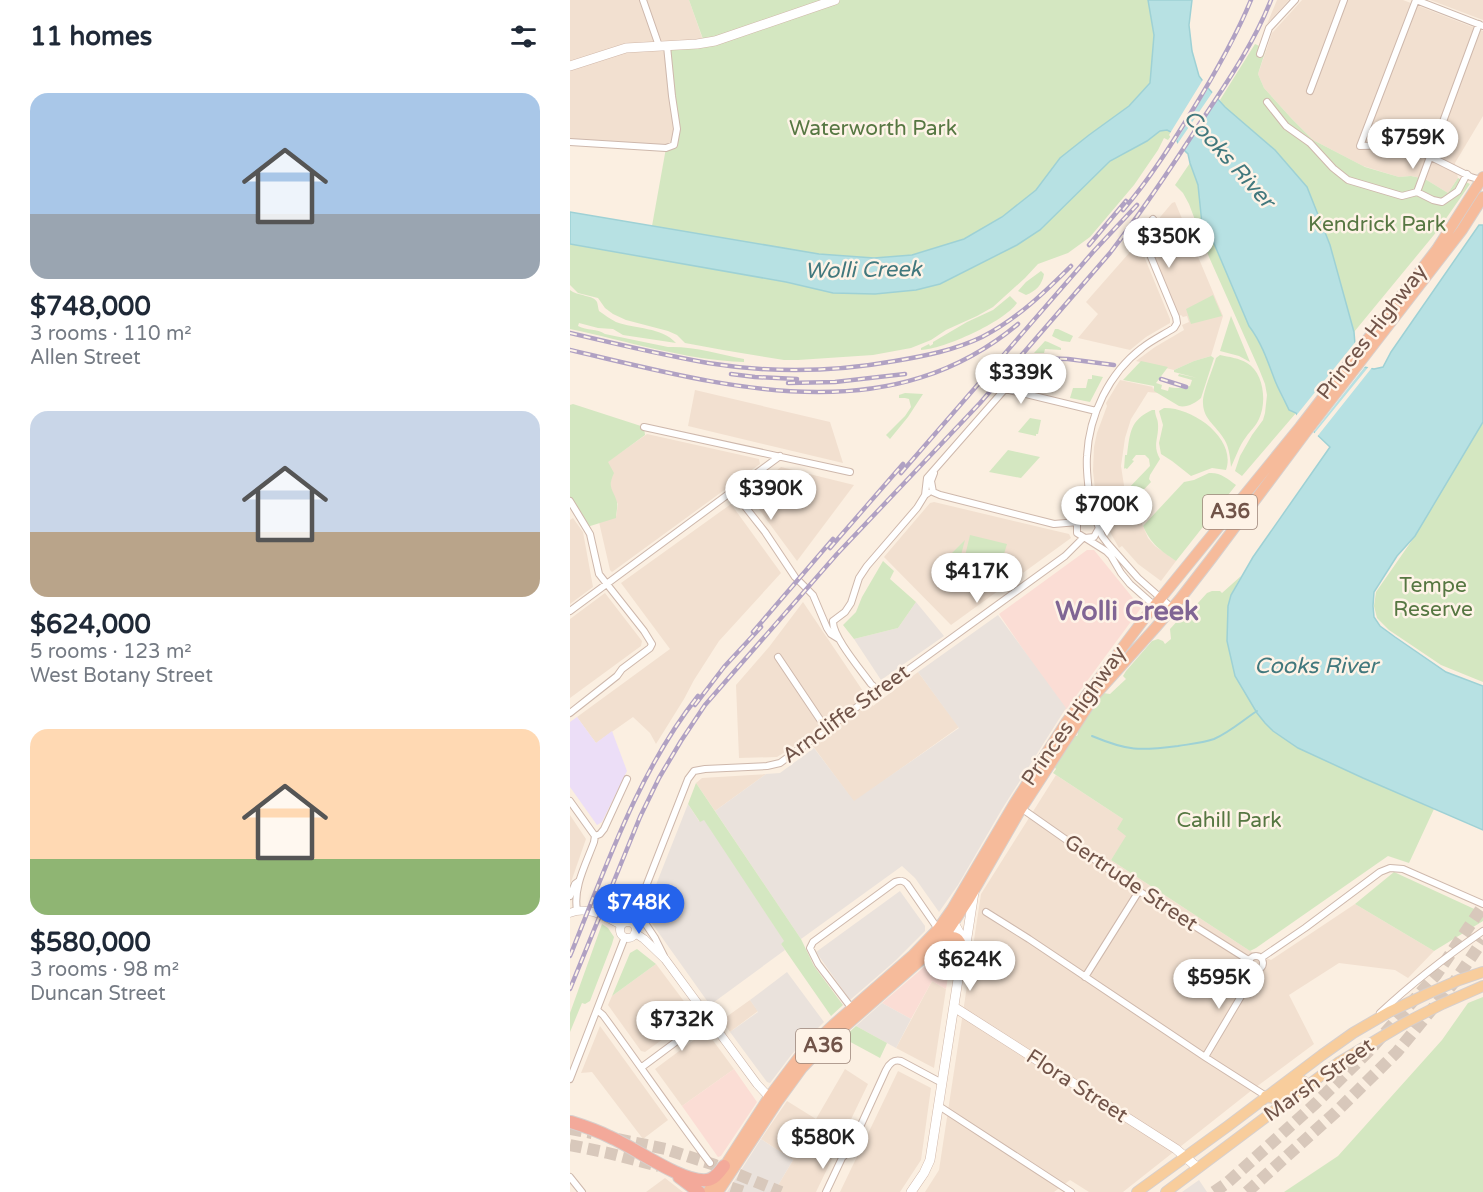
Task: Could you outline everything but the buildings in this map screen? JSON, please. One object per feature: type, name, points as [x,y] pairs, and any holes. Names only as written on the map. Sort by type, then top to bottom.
[{"type":"highway","name":"Princes Highway","points":[[718,1192],[790,1083],[854,1012],[938,929],[1018,806],[1096,694],[1169,612],[1211,559],[1303,429],[1437,249],[1480,198],[1482,178]]},
{"type":"highway","name":"Princes Highway","points":[[708,1192],[769,1097],[799,1057],[922,958],[954,923],[1067,720],[1158,601],[1303,429]]},
{"type":"highway","points":[[939,941],[953,937],[960,942]]},
{"type":"highway","points":[[571,1122],[610,1137],[663,1166],[687,1176],[704,1180],[714,1177],[724,1166]]},
{"type":"highway","points":[[663,1166],[699,1192]]},
{"type":"main road","points":[[570,66],[626,48],[697,44],[715,40],[835,0]]},
{"type":"main road","points":[[959,973],[965,952],[974,890]]},
{"type":"main road","points":[[911,1192],[930,1160],[959,973],[961,936],[954,923],[952,909]]},
{"type":"main road","name":"Marsh Street","points":[[1137,1192],[1322,1054],[1369,1024],[1427,994],[1483,972]]},
{"type":"main road","name":"Marsh Street","points":[[1166,1192],[1358,1051],[1414,1018],[1483,986]]},
{"type":"main road","name":"Flora Street","points":[[954,1007],[1185,1156],[1198,1168]]},
{"type":"main road","points":[[1266,1096],[1277,1098],[1336,1060],[1358,1051]]},
{"type":"street","points":[[570,142],[666,148],[674,145],[677,129],[663,46],[643,0]]},
{"type":"street","points":[[1260,54],[1269,28],[1295,0]]},
{"type":"street","points":[[1310,91],[1344,0]]},
{"type":"street","points":[[1417,192],[1425,174],[1429,156],[1481,25],[1416,0],[1360,146],[1399,145],[1429,156],[1467,174],[1482,178]]},
{"type":"street","points":[[1267,102],[1286,126],[1310,143],[1333,168],[1348,180],[1402,196],[1417,192],[1442,202],[1458,191],[1467,174]]},
{"type":"street","points":[[1088,516],[1087,450],[1096,411],[1111,383],[1133,356],[1174,328],[1177,323],[1141,232],[1153,219]]},
{"type":"street","points":[[933,492],[931,478],[939,465],[1005,389],[1096,411]]},
{"type":"street","points":[[644,427],[850,472]]},
{"type":"street","points":[[570,611],[780,456]]},
{"type":"street","points":[[833,621],[845,612],[851,603],[859,578],[867,566],[917,508],[925,495],[927,478],[939,465]]},
{"type":"street","points":[[732,490],[765,532],[795,577],[813,595],[827,628],[839,639]]},
{"type":"street","points":[[925,495],[933,492],[1054,524],[1078,522]]},
{"type":"street","points":[[570,712],[617,676],[622,669],[650,648],[652,643],[599,574],[590,534],[571,506]]},
{"type":"street","points":[[1158,601],[1130,584],[1106,551],[1077,532],[1077,525],[1082,517],[1088,516],[1096,520],[1104,540],[1169,612]]},
{"type":"street","points":[[1085,538],[1091,538],[1099,528]]},
{"type":"street","name":"Arncliffe Street","points":[[632,922],[686,782],[694,771],[780,763],[871,696],[876,688],[887,685],[1065,556],[1085,538]]},
{"type":"street","points":[[821,613],[833,621]]},
{"type":"street","points":[[833,621],[833,628],[839,639],[876,688]]},
{"type":"street","points":[[778,657],[827,730]]},
{"type":"street","points":[[595,836],[604,830],[627,779]]},
{"type":"street","points":[[570,801],[595,836],[579,881],[574,912],[584,910],[621,925]]},
{"type":"street","name":"Gertrude Street","points":[[1018,806],[1139,891],[1250,961]]},
{"type":"street","points":[[1261,958],[1264,963],[1260,970],[1250,967],[1250,961],[1255,957],[1261,958],[1386,870],[1403,869],[1483,904]]},
{"type":"street","points":[[570,896],[575,884],[579,881]]},
{"type":"street","points":[[854,1012],[818,964],[810,948],[813,942],[899,881],[907,884],[938,929]]},
{"type":"street","points":[[1085,977],[1139,891]]},
{"type":"street","points":[[640,903],[641,917],[656,938],[665,959]]},
{"type":"street","points":[[986,912],[1266,1096]]},
{"type":"street","points":[[625,922],[632,922],[635,926],[635,933],[632,937],[625,937],[620,932],[621,925],[625,922]]},
{"type":"street","name":"Marsh Street","points":[[1369,1024],[1439,962],[1483,931]]},
{"type":"street","points":[[635,933],[665,959],[769,1097]]},
{"type":"street","points":[[570,1079],[625,937]]},
{"type":"street","points":[[1205,1057],[1255,970]]},
{"type":"street","points":[[597,1010],[642,1067],[710,1163]]},
{"type":"street","points":[[642,1067],[708,1018]]},
{"type":"street","points":[[826,1192],[842,1158],[849,1151],[891,1063],[901,1061],[942,1083]]},
{"type":"street","points":[[939,1106],[1071,1192]]},
{"type":"street","points":[[570,1178],[582,1192]]},
{"type":"shaded area","points":[[570,0],[689,0],[704,43],[663,47],[677,129],[674,145],[570,140]]},
{"type":"shaded area","points":[[1277,0],[1289,0],[1267,24]]},
{"type":"shaded area","points":[[1302,0],[1403,0],[1483,31],[1483,116],[1455,163],[1458,178],[1448,193],[1425,179],[1411,176],[1399,177],[1363,166],[1313,140],[1264,88],[1258,74],[1272,33]]},
{"type":"shaded area","points":[[1430,0],[1483,0],[1483,20]]},
{"type":"shaded area","points":[[1175,202],[1223,316],[1211,356],[1174,370],[1136,361],[1184,330],[1182,325],[1189,322],[1187,316],[1178,316],[1145,235]]},
{"type":"shaded area","points":[[1139,244],[1170,323],[1146,337],[1130,350],[1078,338],[1098,314],[1086,302]]},
{"type":"shaded area","points":[[1120,380],[1158,390],[1158,393],[1148,392],[1131,419],[1125,438],[1121,466],[1125,492],[1145,511],[1138,514],[1148,538],[1176,561],[1161,581],[1138,564],[1122,546],[1119,548],[1101,519],[1097,503],[1099,502],[1093,471],[1094,447],[1106,403]]},
{"type":"shaded area","points":[[695,390],[830,422],[843,463],[688,426]]},
{"type":"shaded area","points":[[647,434],[759,459],[760,464],[612,572],[599,522],[616,517],[618,504],[610,487],[611,479],[607,462]]},
{"type":"shaded area","points":[[781,467],[854,485],[797,561],[747,493]]},
{"type":"shaded area","points":[[934,502],[1069,534],[1071,538],[951,625],[884,557],[930,503]]},
{"type":"shaded area","points":[[731,504],[781,573],[719,641],[656,744],[650,733],[633,717],[596,743],[577,717],[670,649],[621,583]]},
{"type":"shaded area","points":[[573,518],[583,532],[593,587],[570,604],[570,520]]},
{"type":"shaded area","points":[[1087,550],[1094,550],[1141,608],[1065,711],[999,614]]},
{"type":"shaded area","points":[[605,593],[642,641],[641,646],[570,698],[570,619]]},
{"type":"shaded area","points":[[803,602],[873,706],[918,672],[959,727],[854,802],[807,738],[777,757],[739,758],[736,685],[769,647]]},
{"type":"shaded area","points":[[916,602],[944,636],[881,680],[854,639],[898,628]]},
{"type":"shaded area","points":[[998,615],[1066,708],[1002,809],[958,885],[939,912],[915,878],[902,866],[801,939],[715,811],[766,774],[780,773],[814,748],[854,801],[959,728],[918,672]]},
{"type":"shaded area","points":[[577,717],[596,743],[612,731],[627,771],[602,822],[597,825],[570,787],[570,722]]},
{"type":"shaded area","points":[[766,774],[715,811],[696,783],[702,778]]},
{"type":"shaded area","points":[[1056,775],[1123,819],[1127,836],[1111,860],[1250,951],[1271,960],[1355,904],[1434,951],[1408,978],[1395,970],[1339,963],[1289,995],[1314,1044],[1123,1192],[1089,1192],[1070,1180],[1054,1192],[925,1192],[939,1170],[981,894]]},
{"type":"shaded area","points":[[688,804],[699,821],[704,819],[785,942],[781,944],[785,950],[710,1005],[646,915]]},
{"type":"shaded area","points":[[570,815],[586,839],[570,885]]},
{"type":"shaded area","points":[[900,891],[925,926],[925,931],[850,1000],[816,952]]},
{"type":"shaded area","points":[[945,949],[952,953],[946,989],[932,981],[911,1019],[882,1003]]},
{"type":"shaded area","points":[[656,964],[695,1016],[645,1052],[641,1051],[608,1005],[612,996]]},
{"type":"shaded area","points":[[787,972],[824,1022],[792,1054],[770,1083],[730,1032],[758,1012],[750,1000]]},
{"type":"shaded area","points":[[932,981],[946,989],[934,1068],[896,1048]]},
{"type":"shaded area","points":[[750,1000],[758,1011],[730,1032],[722,1020]]},
{"type":"shaded area","points":[[882,1003],[911,1019],[896,1048],[856,1026]]},
{"type":"shaded area","points":[[600,1026],[668,1120],[643,1139],[592,1072],[581,1073]]},
{"type":"shaded area","points":[[706,1031],[734,1069],[682,1106],[655,1069]]},
{"type":"shaded area","points":[[734,1069],[757,1102],[721,1156],[718,1157],[682,1106]]},
{"type":"shaded area","points":[[845,1069],[868,1084],[816,1192],[774,1192],[793,1160],[761,1139],[787,1101],[816,1119]]},
{"type":"shaded area","points":[[898,1071],[931,1088],[921,1160],[900,1192],[840,1192]]},
{"type":"shaded area","points":[[761,1139],[793,1160],[774,1192],[727,1192]]},
{"type":"shaded area","points":[[665,1178],[683,1192],[646,1192]]},
{"type":"shaded area","points":[[1199,1180],[1207,1192],[1182,1192]]},
{"type":"green space","name":"Waterworth Park","points":[[689,0],[1148,0],[1154,35],[1150,83],[1129,106],[1060,158],[1036,190],[1002,217],[964,239],[912,255],[874,258],[819,254],[652,226],[666,148],[674,144],[677,129],[663,46],[704,42]]},
{"type":"green space","name":"Kendrick Park","points":[[1255,44],[1266,49],[1258,74],[1264,88],[1313,140],[1365,167],[1399,177],[1411,176],[1425,179],[1448,193],[1458,178],[1470,184],[1438,230],[1354,332],[1330,245],[1307,187],[1275,150],[1225,107],[1220,100]]},
{"type":"green space","points":[[1167,130],[1173,133],[1168,140],[1164,138],[1134,185],[1090,237],[1068,253],[1038,264],[993,307],[911,348],[873,355],[784,360],[685,343],[677,335],[668,331],[626,320],[613,314],[598,298],[578,293],[570,285],[570,244],[786,282],[833,293],[875,294],[916,290],[940,284],[1017,245],[1040,230],[1110,161],[1147,141],[1160,131]]},
{"type":"green space","points":[[1190,163],[1198,185],[1203,224],[1213,241],[1249,326],[1264,349],[1281,395],[1296,413],[1242,476],[1235,471],[1240,456],[1263,420],[1267,395],[1259,369],[1209,257],[1189,204],[1175,185]]},
{"type":"green space","points":[[1041,271],[1044,274],[1043,278],[1036,289],[1026,295],[1018,291],[1026,282]]},
{"type":"green space","points":[[570,290],[595,300],[599,311],[616,322],[656,331],[676,343],[623,335],[613,329],[579,323],[578,326],[581,328],[668,347],[716,353],[744,359],[744,362],[678,354],[570,329]]},
{"type":"green space","points":[[1213,295],[1222,316],[1191,324],[1186,309]]},
{"type":"green space","points":[[1010,296],[1017,303],[987,326],[958,340],[921,350],[967,322],[993,310]]},
{"type":"green space","points":[[1231,316],[1250,362],[1239,356],[1220,351]]},
{"type":"green space","points":[[1055,329],[1073,336],[1070,342],[1052,336]]},
{"type":"green space","points":[[1045,341],[1061,350],[1045,349],[1044,353],[1034,353]]},
{"type":"green space","points":[[1220,355],[1241,360],[1253,368],[1260,381],[1263,396],[1259,419],[1241,444],[1231,467],[1226,443],[1207,418],[1203,404],[1208,381],[1216,358]]},
{"type":"green space","points":[[1211,356],[1214,358],[1201,398],[1188,406],[1179,406],[1154,391],[1154,386],[1123,380],[1141,361],[1168,367],[1156,383],[1162,385],[1161,389],[1168,391],[1169,387],[1190,386],[1192,380],[1178,376],[1179,374],[1197,378],[1174,372],[1174,370]]},
{"type":"green space","points":[[1092,375],[1103,377],[1090,402],[1070,398],[1073,388],[1086,388],[1088,379],[1092,379]]},
{"type":"green space","points":[[923,394],[890,439],[886,435],[911,407],[909,399],[899,398],[899,395]]},
{"type":"green space","points":[[573,404],[644,427],[645,435],[608,462],[614,473],[611,488],[617,502],[616,518],[587,527],[570,501],[570,405]]},
{"type":"green space","points":[[1164,408],[1175,409],[1199,419],[1219,436],[1228,458],[1226,470],[1212,468],[1191,476],[1161,454],[1159,443],[1163,425],[1159,411]]},
{"type":"green space","points":[[1155,410],[1158,422],[1156,446],[1160,459],[1150,475],[1151,482],[1133,501],[1125,492],[1150,466],[1149,459],[1145,455],[1136,455],[1132,460],[1134,461],[1127,469],[1124,469],[1125,455],[1127,455],[1130,434],[1135,423]]},
{"type":"green space","points":[[1030,418],[1041,420],[1036,436],[1018,432]]},
{"type":"green space","name":"Tempe Reserve","points":[[1483,422],[1483,682],[1441,665],[1389,630],[1377,618],[1374,606],[1376,592],[1415,536]]},
{"type":"green space","points":[[1008,450],[1040,457],[1021,478],[989,472]]},
{"type":"green space","points":[[1209,473],[1227,478],[1236,485],[1176,561],[1156,546],[1143,526],[1184,482]]},
{"type":"green space","points":[[970,535],[1007,544],[1004,554],[1007,557],[964,587],[959,581]]},
{"type":"green space","points":[[965,540],[958,566],[948,557]]},
{"type":"green space","points":[[883,561],[894,571],[890,579],[916,602],[898,628],[854,639],[843,625],[856,612]]},
{"type":"green space","name":"Cahill Park","points":[[1241,576],[1231,595],[1257,713],[1265,723],[1298,748],[1434,809],[1409,863],[1388,856],[1250,951],[1111,860],[1126,836],[1117,829],[1123,819],[1053,773],[1056,769],[1054,766],[1072,736],[1077,736],[1077,729],[1103,693],[1110,694],[1126,679],[1123,676],[1126,671],[1152,641],[1158,639],[1165,644],[1171,639],[1170,629],[1180,618],[1188,614],[1207,593],[1220,591],[1222,593]]},
{"type":"green space","points":[[696,783],[801,939],[814,966],[843,1005],[831,1016],[781,944],[784,941],[704,820],[700,822],[688,804]]},
{"type":"green space","points":[[1394,872],[1483,913],[1483,921],[1434,951],[1355,904]]},
{"type":"green space","points":[[602,924],[614,937],[612,944],[590,1001],[582,1003],[570,1032],[570,1013]]},
{"type":"green space","points":[[637,949],[656,964],[612,996],[630,953]]},
{"type":"green space","points":[[1483,997],[1483,1192],[1284,1192],[1338,1156],[1442,1040],[1468,1003]]},
{"type":"green space","points":[[856,1026],[887,1043],[880,1058],[843,1038]]},
{"type":"water","name":"Cooks River","points":[[1148,0],[1192,0],[1189,25],[1192,51],[1199,76],[1225,107],[1275,150],[1307,187],[1330,245],[1354,332],[1356,357],[1364,367],[1374,369],[1383,367],[1479,225],[1483,225],[1483,422],[1415,536],[1397,556],[1374,592],[1373,606],[1374,617],[1380,626],[1395,637],[1446,672],[1483,686],[1483,830],[1298,748],[1265,723],[1235,676],[1227,641],[1228,606],[1231,595],[1253,557],[1330,447],[1300,421],[1296,413],[1289,410],[1277,386],[1213,241],[1202,224],[1198,185],[1188,154],[1179,145],[1173,133],[1167,130],[1160,131],[1147,141],[1110,161],[1040,230],[1017,245],[940,284],[916,290],[875,294],[833,293],[786,282],[570,244],[570,212],[819,254],[874,258],[912,255],[964,239],[1002,217],[1036,190],[1060,158],[1129,106],[1150,83],[1154,35]]},
{"type":"pier","points":[[1204,78],[1210,85],[1175,143],[1169,135]]},
{"type":"pier","points":[[1214,90],[1220,96],[1183,151],[1176,146]]},
{"type":"pier","points":[[1357,340],[1359,356],[1367,364],[1312,434],[1298,423],[1295,417]]},
{"type":"pier","points":[[1370,365],[1374,365],[1316,438],[1313,435]]},
{"type":"waterway","points":[[1092,736],[1134,749],[1192,744],[1220,736],[1257,711]]},
{"type":"tunnel","points":[[1214,1192],[1316,1103],[1369,1051],[1436,975],[1483,906]]},
{"type":"tunnel","points":[[1247,1192],[1336,1112],[1397,1052],[1455,981],[1483,940]]},
{"type":"tunnel","points":[[570,1129],[592,1133]]},
{"type":"tunnel","points":[[618,1139],[665,1149],[715,1165],[781,1192]]},
{"type":"tunnel","points":[[570,1145],[659,1166]]},
{"type":"tunnel","points":[[714,1182],[744,1192]]},
{"type":"railway","points":[[1123,210],[1151,174],[1192,111],[1224,57],[1251,0]]},
{"type":"railway","points":[[570,989],[640,817],[659,778],[705,705],[837,554],[980,403],[1110,253],[1158,187],[1231,76],[1249,47],[1271,0]]},
{"type":"railway","points":[[1089,245],[1126,201]]},
{"type":"railway","points":[[901,473],[1093,252],[1137,205]]},
{"type":"railway","points":[[570,333],[731,366],[802,370],[872,365],[940,352],[982,337],[1018,314],[1071,266]]},
{"type":"railway","points":[[570,350],[685,376],[743,386],[801,392],[858,390],[913,380],[967,358],[1018,324]]},
{"type":"railway","points":[[1032,358],[1068,359],[1114,365]]},
{"type":"railway","points":[[731,374],[797,379]]},
{"type":"railway","points":[[788,383],[835,382],[905,374]]},
{"type":"railway","points":[[1161,379],[1186,387]]},
{"type":"railway","points":[[830,548],[903,464]]},
{"type":"railway","points":[[753,632],[833,539]]},
{"type":"railway","points":[[695,705],[724,667],[761,627]]},
{"type":"railway","points":[[570,956],[610,855],[641,788],[677,725],[698,696]]},
{"type":"district","name":"Wolli Creek","points":[[1127,611]]}]
